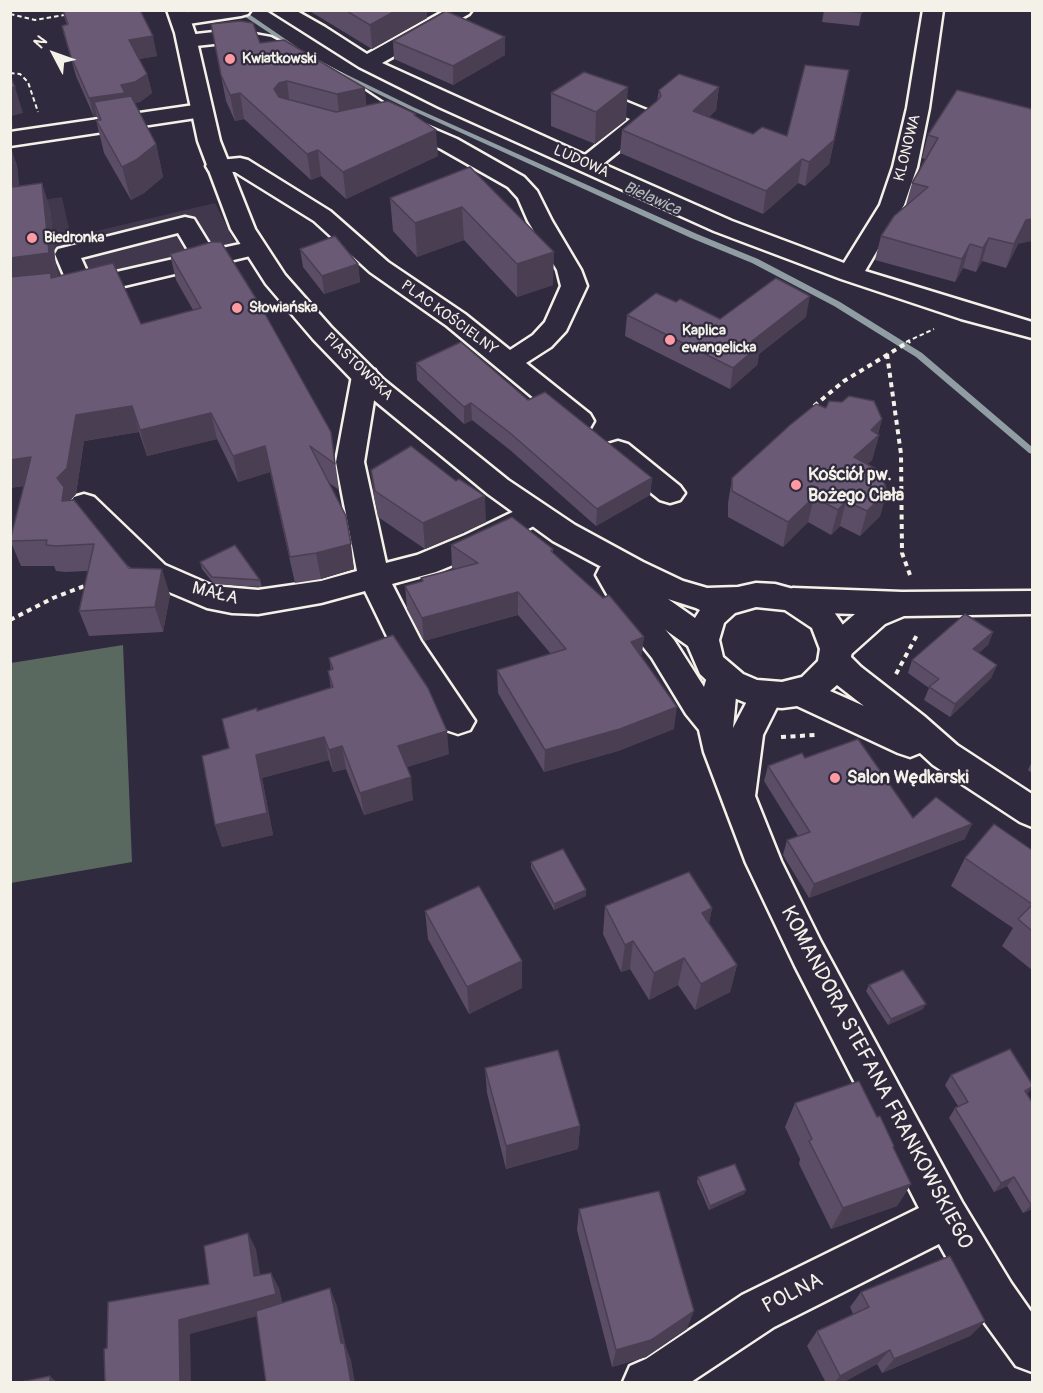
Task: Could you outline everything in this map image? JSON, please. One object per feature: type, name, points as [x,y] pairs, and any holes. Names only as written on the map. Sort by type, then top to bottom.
[{"type":"street","name":"LUDOWA","points":[[279,10],[318,30],[366,63],[447,102],[723,226],[850,274],[970,313],[1032,330]]},
{"type":"street","points":[[366,63],[462,10]]},
{"type":"street","name":"KLONOWA","points":[[850,274],[892,204],[905,167],[918,108],[933,10]]},
{"type":"street","points":[[179,15],[231,12]]},
{"type":"street","name":"PIASTOWSKA","points":[[179,15],[201,111],[218,166],[243,229],[287,293],[365,376],[472,466],[564,533],[672,589],[707,600],[738,599]]},
{"type":"street","points":[[186,41],[232,36],[264,41],[333,80],[393,118],[449,144],[516,182],[529,196],[574,286],[557,325],[542,342],[510,362]]},
{"type":"street","points":[[587,165],[646,118],[595,97]]},
{"type":"street","points":[[10,139],[201,111]]},
{"type":"street","points":[[358,125],[393,118]]},
{"type":"street","name":"PLAC KOŚCIELNY","points":[[218,166],[240,165],[322,216],[379,267],[456,320],[510,362],[670,494]]},
{"type":"street","points":[[81,286],[67,254],[185,225],[206,259]]},
{"type":"street","points":[[10,295],[99,284],[254,248]]},
{"type":"street","points":[[365,376],[350,462],[374,578],[408,648],[458,721]]},
{"type":"street","name":"MAŁA","points":[[84,504],[154,573],[207,596],[232,602],[258,602],[321,592],[426,564],[476,543],[535,513]]},
{"type":"street","name":"PIASTOWSKA","points":[[564,533],[611,575],[703,640]]},
{"type":"street","name":"PIASTOWSKA","points":[[611,575],[632,611],[663,649],[698,705],[715,725]]},
{"type":"street","points":[[945,755],[916,746],[824,702],[742,688],[722,676],[711,665],[705,653],[703,640],[706,627],[723,605],[756,595],[793,600],[1032,603]]},
{"type":"street","points":[[793,600],[810,609],[823,620],[832,634],[835,655],[849,676],[912,725],[945,755],[1032,812]]},
{"type":"street","points":[[782,694],[814,686],[827,675],[835,655],[874,616],[911,603]]},
{"type":"street","name":"KOMANDORA STEFANA FRANKOWSKIEGO","points":[[722,676],[715,725],[721,752],[764,863],[808,954],[947,1217],[995,1299],[1032,1350]]},
{"type":"street","name":"KOMANDORA STEFANA FRANKOWSKIEGO","points":[[739,796],[746,735],[750,723],[782,694]]},
{"type":"street","name":"POLNA","points":[[646,1383],[658,1378],[758,1311],[947,1217]]},
{"type":"path","points":[[10,14],[35,21],[64,15]]},
{"type":"path","points":[[10,73],[21,75],[28,82],[39,115]]},
{"type":"path","points":[[813,407],[844,381],[905,343]]},
{"type":"path","points":[[887,354],[901,454],[902,553],[911,603]]},
{"type":"path","points":[[10,620],[53,598],[97,582]]},
{"type":"shaded area","points":[[62,197],[71,237],[215,203],[242,257],[79,298],[11,310],[11,205]]},
{"type":"green space","points":[[123,645],[132,862],[11,883],[11,663]]},
{"type":"building","points":[[63,10],[140,10],[153,36],[129,40],[147,74],[135,82],[121,85],[125,93],[89,98],[71,57],[62,26],[68,24]]},
{"type":"building","points":[[345,10],[397,10],[370,25]]},
{"type":"building","points":[[838,10],[862,10],[862,13]]},
{"type":"building","points":[[446,11],[505,37],[453,66],[393,41]]},
{"type":"building","points":[[240,21],[253,23],[260,43],[284,40],[365,88],[337,94],[287,81],[279,83],[274,89],[279,97],[336,112],[388,101],[416,114],[414,115],[436,130],[343,172],[318,150],[307,154],[240,93],[230,95],[221,75],[211,24]]},
{"type":"building","points":[[805,65],[849,70],[834,140],[809,162],[802,159],[766,191],[622,130],[657,101],[661,96],[659,90],[679,74],[719,87],[693,111],[753,134],[762,127],[787,136]]},
{"type":"building","points":[[584,72],[628,87],[596,112],[551,93]]},
{"type":"building","points":[[10,75],[15,87],[10,88]]},
{"type":"building","points":[[957,90],[1032,109],[1032,219],[1026,220],[1014,244],[989,238],[983,248],[970,244],[962,259],[881,236],[894,216],[928,187],[912,183],[938,138],[928,135]]},
{"type":"building","points":[[131,96],[156,144],[136,160],[122,167],[96,120],[101,120],[94,102]]},
{"type":"building","name":"Biedronka","points":[[10,157],[13,187],[42,183],[49,253],[10,258]]},
{"type":"building","points":[[470,167],[554,252],[517,264],[462,207],[415,223],[390,198]]},
{"type":"building","points":[[335,236],[358,264],[322,276],[300,249]]},
{"type":"building","points":[[212,242],[221,242],[260,305],[331,432],[335,464],[310,446],[346,516],[351,544],[290,557],[265,446],[233,456],[211,413],[140,430],[132,406],[76,415],[67,468],[57,478],[64,487],[62,501],[74,500],[129,568],[162,569],[155,607],[79,611],[94,544],[56,546],[46,545],[47,540],[10,541],[31,457],[10,460],[10,277],[51,273],[51,278],[113,263],[141,324],[201,308],[170,254]]},
{"type":"building","points":[[776,278],[810,296],[752,341],[760,345],[733,368],[627,315],[656,293],[676,302],[680,299],[720,319]]},
{"type":"building","points":[[461,342],[528,400],[545,392],[652,478],[597,509],[510,433],[471,403],[464,407],[416,363]]},
{"type":"building","name":"Kościół pw. Bożego Ciała","points":[[849,396],[874,401],[882,419],[871,430],[879,435],[854,457],[880,471],[887,491],[867,511],[846,501],[838,510],[814,497],[788,522],[732,491],[732,478],[790,425],[816,404],[826,408],[829,401],[842,402]]},
{"type":"building","points":[[411,446],[456,481],[459,479],[485,496],[423,523],[375,491],[371,470]]},
{"type":"building","points":[[512,517],[553,549],[551,551],[603,598],[609,595],[644,637],[631,642],[677,707],[620,729],[545,750],[497,670],[566,649],[518,592],[422,618],[405,586],[423,581],[421,578],[478,563],[451,545]]},
{"type":"building","points":[[235,545],[260,580],[212,577],[200,562]]},
{"type":"building","points":[[965,614],[993,632],[973,649],[997,665],[955,704],[929,687],[939,679],[912,660]]},
{"type":"building","points":[[393,635],[428,688],[447,731],[398,746],[411,777],[360,793],[342,746],[329,750],[324,737],[256,755],[267,813],[215,825],[202,756],[229,748],[222,719],[257,708],[257,711],[333,687],[328,671],[333,669],[329,658]]},
{"type":"building","points":[[858,739],[913,818],[936,797],[972,824],[814,884],[787,840],[810,832],[768,766],[802,753],[805,758]]},
{"type":"building","points":[[994,824],[1032,850],[1032,904],[965,858]]},
{"type":"building","points":[[563,849],[586,890],[554,904],[531,862]]},
{"type":"building","points":[[689,872],[712,908],[702,913],[737,965],[701,984],[684,958],[654,973],[633,941],[625,945],[605,906]]},
{"type":"building","points":[[479,886],[522,961],[467,987],[425,911]]},
{"type":"building","points":[[1032,905],[1032,931],[1018,919]]},
{"type":"building","points":[[903,970],[926,1004],[891,1019],[869,985]]},
{"type":"building","points":[[1010,1049],[1032,1084],[1032,1087],[1025,1091],[1032,1102],[1031,1205],[1014,1177],[1001,1183],[955,1108],[968,1102],[951,1075]]},
{"type":"building","points":[[558,1050],[580,1126],[506,1146],[485,1068]]},
{"type":"building","points":[[859,1081],[877,1117],[880,1116],[911,1184],[843,1208],[809,1141],[812,1139],[795,1103]]},
{"type":"building","points":[[735,1164],[746,1190],[710,1206],[698,1177]]},
{"type":"building","points":[[659,1191],[694,1311],[651,1340],[616,1350],[579,1209]]},
{"type":"building","points":[[248,1233],[254,1276],[271,1273],[276,1294],[179,1320],[180,1383],[105,1383],[104,1349],[107,1348],[108,1302],[209,1284],[204,1246]]},
{"type":"building","points":[[950,1256],[985,1321],[894,1359],[890,1350],[840,1376],[817,1331],[869,1307],[861,1292]]},
{"type":"building","points":[[330,1288],[351,1383],[266,1383],[256,1311]]},
{"type":"building","points":[[50,1376],[50,1383],[16,1383]]},
{"type":"waterway","name":"Bielawica","points":[[238,10],[294,47]]},
{"type":"waterway","name":"Bielawica","points":[[325,66],[411,108],[694,236],[755,261],[837,304],[919,355],[1032,451]]},
{"type":"place","name":"Kwiatkowski","points":[[230,59]]},
{"type":"place","name":"Biedronka","points":[[32,238]]},
{"type":"place","name":"Słowiańska","points":[[237,308]]},
{"type":"place","name":"Kaplica ewangelicka","points":[[670,340]]},
{"type":"place","name":"Kościół pw. Bożego Ciała","points":[[796,485]]},
{"type":"place","name":"Salon Wędkarski","points":[[835,778]]}]
